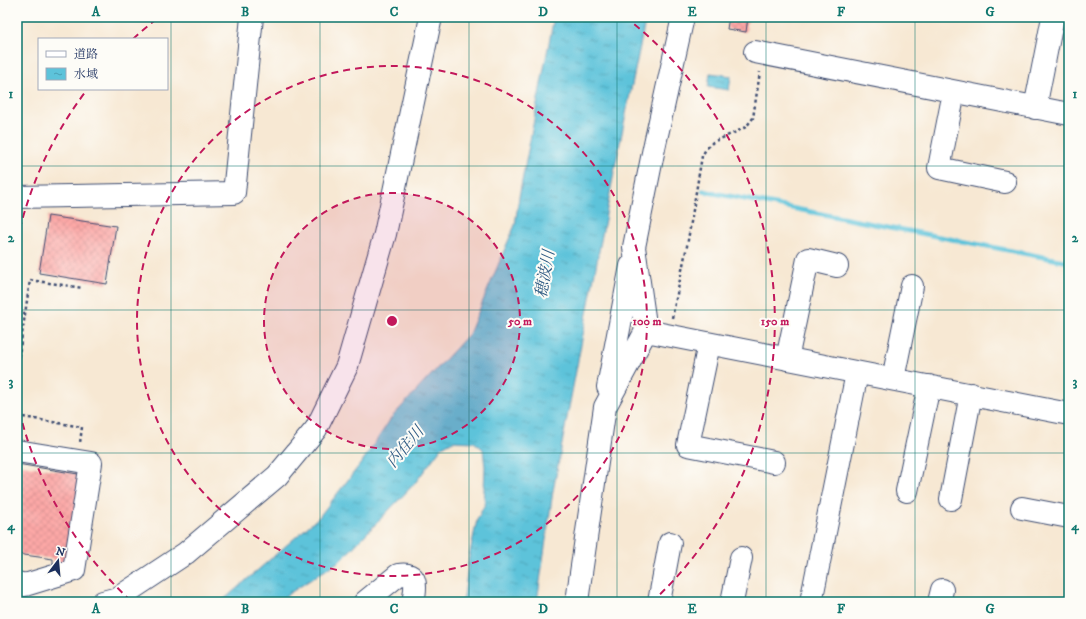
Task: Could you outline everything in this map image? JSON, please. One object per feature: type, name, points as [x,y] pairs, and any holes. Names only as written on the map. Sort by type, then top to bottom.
[{"type":"street","points":[[17,198],[234,193],[252,17]]},
{"type":"street","points":[[103,602],[118,598],[186,553],[277,476],[316,429],[347,366],[385,234],[431,17]]},
{"type":"street","points":[[576,602],[605,407],[634,247],[683,17]]},
{"type":"street","points":[[1035,108],[1053,17]]},
{"type":"street","points":[[759,53],[1069,114]]},
{"type":"street","points":[[954,92],[939,168],[1005,182]]},
{"type":"street","points":[[605,407],[646,331],[634,247]]},
{"type":"street","points":[[787,359],[808,260],[837,266]]},
{"type":"street","points":[[893,379],[912,286]]},
{"type":"street","points":[[646,331],[1069,414]]},
{"type":"street","points":[[709,344],[688,445],[774,462]]},
{"type":"street","points":[[811,602],[858,373]]},
{"type":"street","points":[[908,491],[929,386]]},
{"type":"street","points":[[950,499],[971,394]]},
{"type":"street","points":[[17,451],[91,463],[74,570],[25,585],[17,583]]},
{"type":"street","points":[[1022,508],[1069,517]]},
{"type":"street","points":[[659,602],[670,543]]},
{"type":"street","points":[[732,602],[741,558]]},
{"type":"street","points":[[365,602],[398,574],[403,574],[414,578],[415,584],[413,602]]},
{"type":"path","points":[[669,336],[687,246],[702,156],[713,142],[746,127],[752,118],[759,53]]},
{"type":"path","points":[[17,369],[30,280],[84,288]]},
{"type":"path","points":[[17,312],[25,313]]},
{"type":"path","points":[[17,416],[82,427],[77,461]]},
{"type":"water","points":[[554,17],[646,17],[616,162],[553,491],[537,602],[462,602],[464,597],[469,557],[477,520],[485,504],[485,467],[483,449],[474,442],[453,441],[442,447],[415,483],[341,560],[276,602],[221,602],[319,517],[362,462],[392,417],[469,334],[515,225],[519,197]]},
{"type":"water","points":[[710,73],[731,76],[729,90],[708,87]]},
{"type":"building","points":[[729,17],[748,17],[746,32],[727,29]]},
{"type":"building","points":[[48,216],[116,226],[107,284],[39,273]]},
{"type":"building","points":[[17,464],[84,475],[68,565],[53,563],[53,559],[17,554]]},
{"type":"waterway","points":[[703,191],[1069,262]]},
{"type":"water label","name":"穂波川","points":[[545,274]]},
{"type":"water label","name":"内住川","points":[[405,447]]}]
